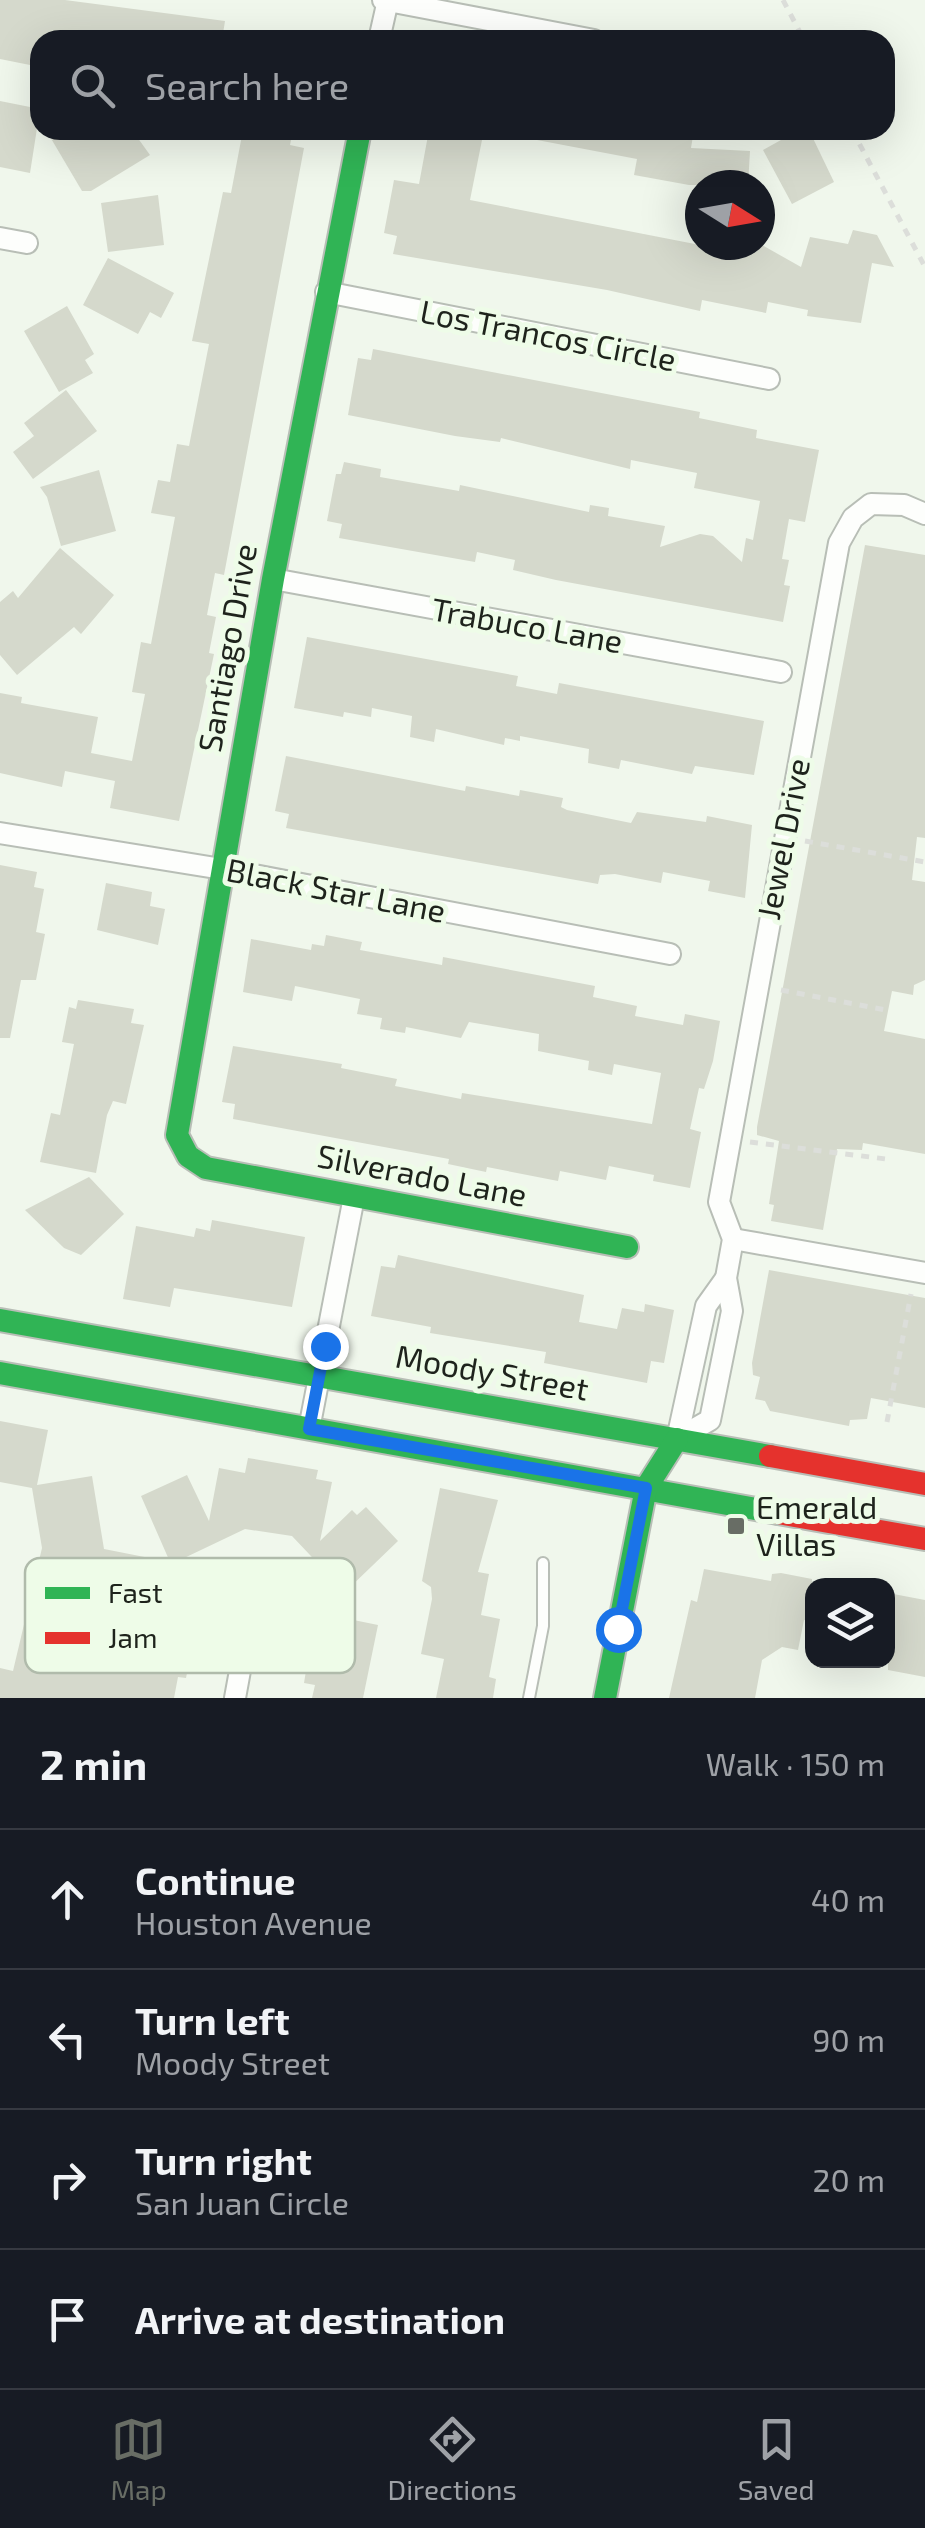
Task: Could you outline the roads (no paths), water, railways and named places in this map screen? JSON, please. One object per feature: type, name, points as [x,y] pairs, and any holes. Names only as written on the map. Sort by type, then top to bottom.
[{"type":"main road","name":"Santiago Drive","points":[[206,1168],[181,1146],[178,1122],[273,579],[358,140]]},
{"type":"main road","name":"Silverado Lane","points":[[206,1168],[627,1247]]},
{"type":"main road","name":"Moody Street","points":[[0,1320],[925,1484]]},
{"type":"main road","points":[[0,1374],[925,1539]]},
{"type":"main road","points":[[605,1698],[646,1488],[676,1439]]},
{"type":"street","points":[[382,30],[386,0],[542,30]]},
{"type":"street","points":[[0,238],[27,243]]},
{"type":"street","name":"Los Trancos Circle","points":[[326,292],[769,380]]},
{"type":"street","name":"Jewel Drive","points":[[676,1439],[710,1420],[732,1311],[726,1278],[733,1238],[719,1206],[840,543],[853,518],[871,504],[904,505],[925,514]]},
{"type":"street","name":"Trabuco Lane","points":[[273,579],[781,672]]},
{"type":"street","name":"Black Star Lane","points":[[0,833],[222,869],[670,954]]},
{"type":"street","points":[[309,1429],[354,1197]]},
{"type":"street","points":[[733,1238],[920,1272]]},
{"type":"street","points":[[236,1698],[240,1673]]},
{"type":"lane","points":[[529,1698],[543,1626],[543,1563]]},
{"type":"place","name":"Emerald Villas","points":[[736,1526]]}]
